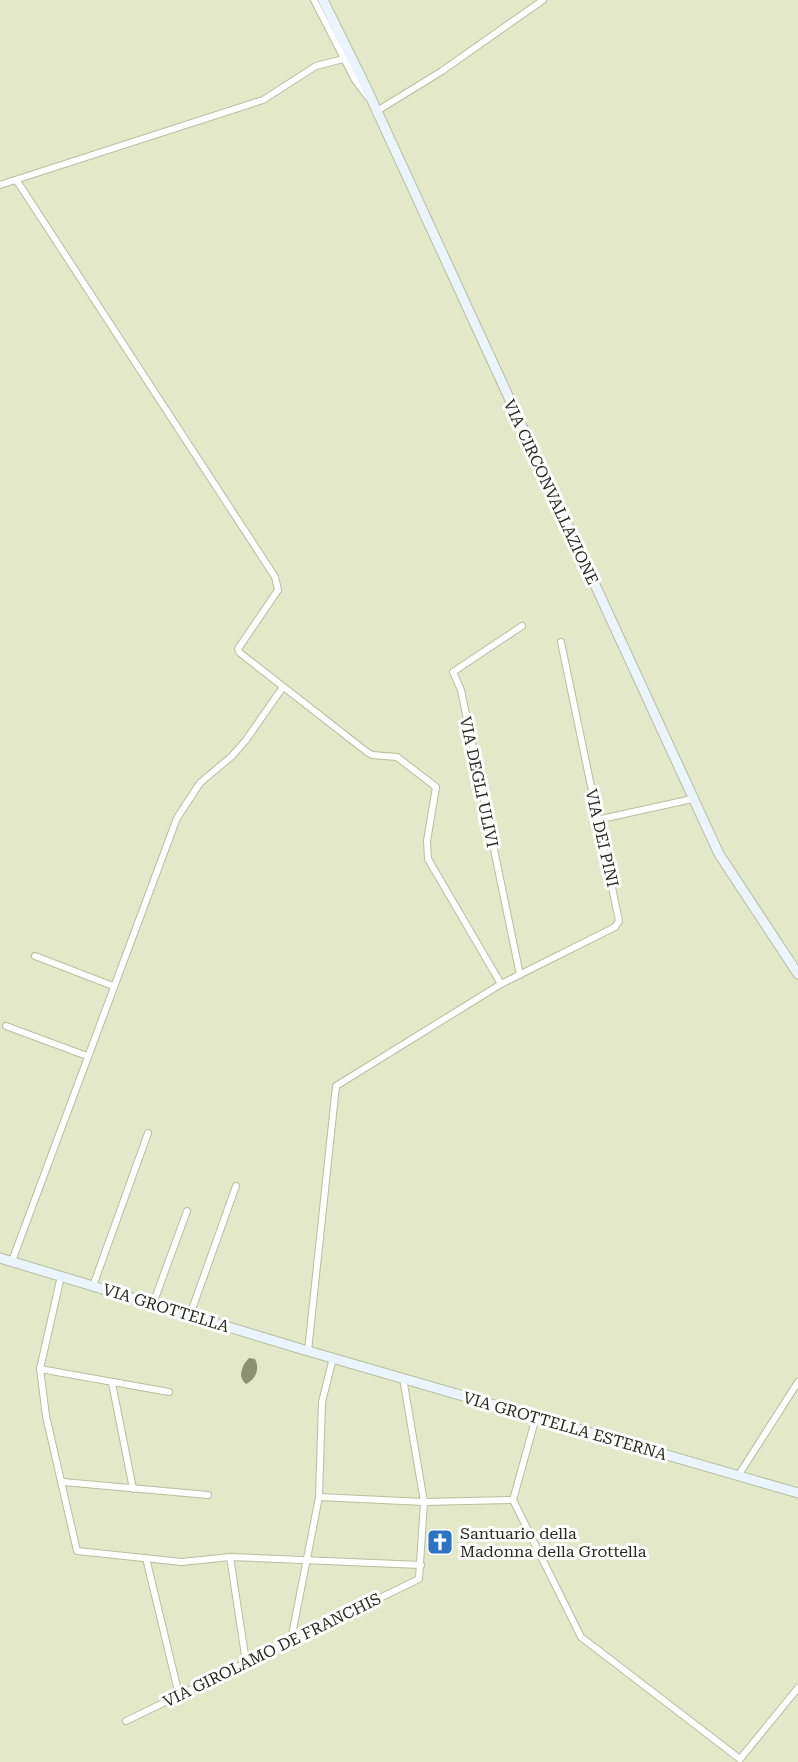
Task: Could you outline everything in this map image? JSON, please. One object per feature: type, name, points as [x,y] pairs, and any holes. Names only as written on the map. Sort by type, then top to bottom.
[{"type":"main road","name":"VIA CIRCONVALLAZIONE","points":[[323,0],[348,57],[377,111],[692,799],[719,854],[798,974]]},
{"type":"main road","name":"VIA GROTTELLA","points":[[0,1258],[333,1358]]},
{"type":"main road","name":"VIA GROTTELLA ESTERNA","points":[[333,1358],[798,1493]]},
{"type":"street","points":[[0,185],[263,100],[316,66],[348,57],[314,0]]},
{"type":"street","points":[[377,111],[442,71],[543,0]]},
{"type":"street","points":[[15,180],[275,577],[278,590],[238,650],[252,664],[367,752],[372,755],[397,756],[436,787],[427,841],[428,859],[501,984]]},
{"type":"street","name":"VIA DEGLI ULIVI","points":[[520,975],[460,690],[453,672],[522,626]]},
{"type":"street","name":"VIA DEI PINI","points":[[520,975],[615,927],[620,921],[561,642]]},
{"type":"street","points":[[12,1261],[177,818],[200,783],[232,756],[246,740],[283,687]]},
{"type":"street","points":[[597,820],[692,799]]},
{"type":"street","points":[[35,956],[113,986]]},
{"type":"street","points":[[308,1351],[336,1086],[501,984],[520,975]]},
{"type":"street","points":[[6,1026],[87,1056]]},
{"type":"street","points":[[93,1286],[148,1133]]},
{"type":"street","points":[[190,1315],[236,1186]]},
{"type":"street","points":[[153,1304],[187,1211]]},
{"type":"street","points":[[61,1276],[40,1369],[46,1416],[77,1551],[182,1562],[230,1557],[421,1565],[424,1502],[403,1378]]},
{"type":"street","points":[[291,1640],[319,1497],[322,1402],[333,1358]]},
{"type":"street","points":[[40,1369],[170,1392]]},
{"type":"street","points":[[738,1476],[798,1382]]},
{"type":"street","points":[[112,1383],[133,1488]]},
{"type":"street","points":[[536,1417],[513,1500],[580,1637],[740,1759],[798,1688]]},
{"type":"street","points":[[63,1482],[208,1496]]},
{"type":"street","points":[[319,1497],[424,1502],[513,1500]]},
{"type":"street","points":[[230,1557],[246,1662]]},
{"type":"street","points":[[146,1558],[179,1695]]},
{"type":"street","name":"VIA GIROLAMO DE FRANCHIS","points":[[126,1721],[419,1579],[421,1565]]},
{"type":"shaded area","points":[[249,1358],[255,1359],[257,1370],[246,1384],[242,1378],[242,1371]]},
{"type":"place","name":"Santuario della Madonna della Grottella","points":[[440,1542]]}]
